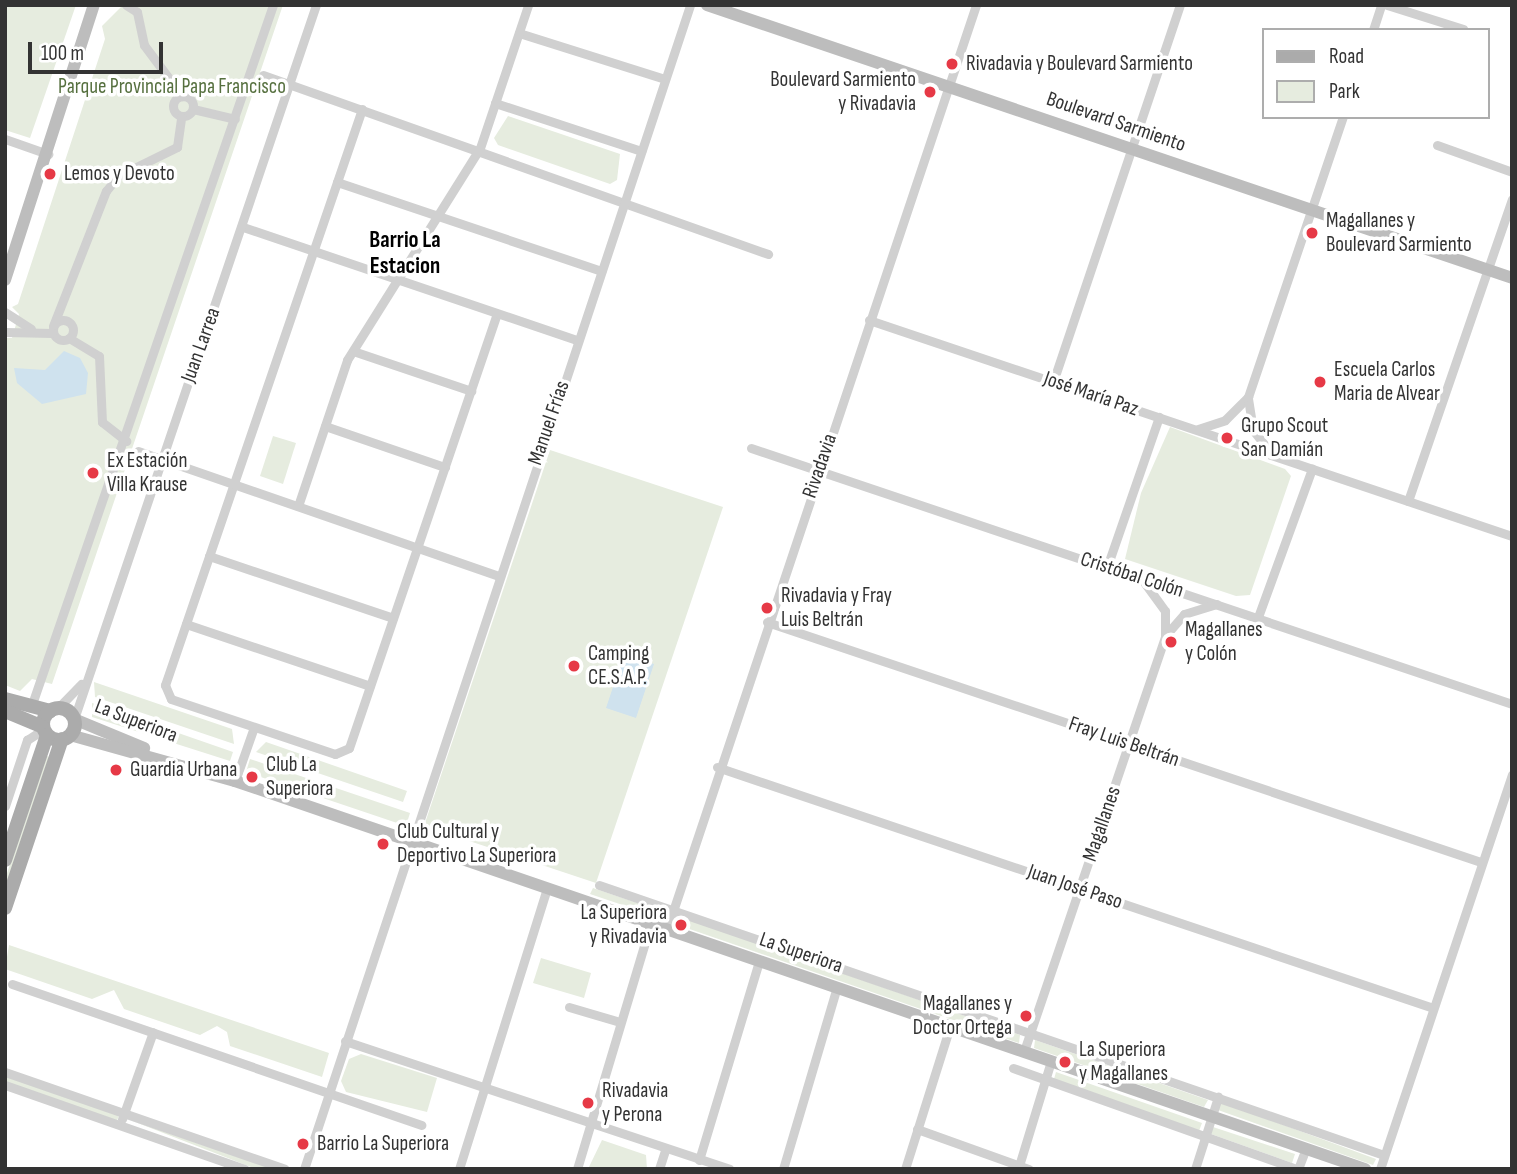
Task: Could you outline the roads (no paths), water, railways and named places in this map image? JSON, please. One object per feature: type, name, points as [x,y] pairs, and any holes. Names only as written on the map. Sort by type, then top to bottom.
[{"type":"main road","points":[[5,279],[48,154],[94,5]]},
{"type":"main road","name":"Boulevard Sarmiento","points":[[708,5],[1512,278]]},
{"type":"main road","points":[[5,699],[53,710],[74,719],[5,908]]},
{"type":"main road","points":[[5,860],[53,710]]},
{"type":"main road","points":[[5,711],[66,737]]},
{"type":"main road","name":"La Superiora","points":[[74,719],[229,779],[1212,1114],[1365,1169]]},
{"type":"main road","name":"La Superiora","points":[[66,737],[229,779]]},
{"type":"street","points":[[126,5],[137,12],[144,44],[193,110],[234,119]]},
{"type":"street","points":[[31,707],[126,441],[273,5]]},
{"type":"street","name":"Juan Larrea","points":[[74,719],[82,683],[243,227],[316,5]]},
{"type":"street","points":[[298,506],[353,351],[480,148],[528,5]]},
{"type":"street","name":"Manuel Frías","points":[[304,1169],[498,576],[690,5]]},
{"type":"street","name":"Rivadavia","points":[[667,929],[717,767],[976,5]]},
{"type":"street","points":[[1053,382],[1180,5]]},
{"type":"street","points":[[1374,28],[1381,5]]},
{"type":"street","points":[[1387,5],[1460,28]]},
{"type":"street","points":[[519,33],[665,79]]},
{"type":"street","points":[[263,75],[480,148],[768,254]]},
{"type":"street","points":[[53,329],[106,191],[118,176],[177,146],[181,117],[173,106],[182,96]]},
{"type":"street","points":[[495,103],[641,151]]},
{"type":"street","points":[[362,109],[233,483],[186,624],[167,693],[254,727],[343,753],[370,686],[497,313]]},
{"type":"street","points":[[181,117],[193,110]]},
{"type":"street","points":[[1196,430],[1225,420],[1248,397],[1342,119]]},
{"type":"street","points":[[5,139],[48,154]]},
{"type":"street","points":[[1437,145],[1512,172]]},
{"type":"street","points":[[337,182],[601,271]]},
{"type":"street","points":[[1408,501],[1512,199]]},
{"type":"street","points":[[243,227],[577,340]]},
{"type":"street","points":[[5,312],[33,330]]},
{"type":"street","name":"José María Paz","points":[[869,320],[1512,536]]},
{"type":"street","points":[[5,332],[53,329],[68,321],[69,338]]},
{"type":"street","points":[[53,329],[99,356],[102,422],[126,441]]},
{"type":"street","points":[[353,351],[471,390]]},
{"type":"street","points":[[1248,397],[1253,430],[1275,456]]},
{"type":"street","points":[[1107,567],[1159,418]]},
{"type":"street","points":[[325,426],[445,467]]},
{"type":"street","name":"Cristóbal Colón","points":[[751,448],[1512,704]]},
{"type":"street","points":[[138,451],[498,576]]},
{"type":"street","points":[[1258,617],[1312,469]]},
{"type":"street","points":[[209,556],[393,618]]},
{"type":"street","name":"Magallanes","points":[[1136,577],[1159,599],[1165,636]]},
{"type":"street","name":"Magallanes","points":[[1024,1051],[1165,636],[1184,614],[1218,604]]},
{"type":"street","name":"Fray Luis Beltrán","points":[[767,622],[1481,862]]},
{"type":"street","points":[[186,624],[370,686]]},
{"type":"street","name":"Juan Larrea","points":[[53,710],[82,683]]},
{"type":"street","points":[[229,779],[254,727]]},
{"type":"street","points":[[5,806],[27,740],[45,730]]},
{"type":"street","name":"Juan José Paso","points":[[717,767],[1433,1008]]},
{"type":"street","points":[[1380,1169],[1512,775]]},
{"type":"street","points":[[599,885],[1384,1155]]},
{"type":"street","points":[[459,1169],[547,888]]},
{"type":"street","points":[[577,1169],[651,923]]},
{"type":"street","points":[[699,1160],[759,961]]},
{"type":"street","points":[[12,984],[421,1125]]},
{"type":"street","points":[[783,1169],[837,987]]},
{"type":"street","points":[[569,1007],[620,1022]]},
{"type":"street","points":[[905,1169],[950,1026]]},
{"type":"street","points":[[120,1125],[153,1031]]},
{"type":"street","points":[[345,1041],[590,1126],[729,1169]]},
{"type":"street","points":[[1018,1167],[1051,1061]]},
{"type":"street","points":[[1013,1068],[1297,1169],[1306,1148]]},
{"type":"street","points":[[5,1072],[285,1169]]},
{"type":"street","points":[[5,1085],[246,1169]]},
{"type":"street","points":[[1195,1169],[1218,1097]]},
{"type":"street","points":[[917,1129],[1018,1167],[1030,1169]]},
{"type":"street","points":[[659,1169],[665,1150]]},
{"type":"water","points":[[64,351],[80,358],[88,373],[86,394],[42,404],[17,383],[14,368],[45,370]]},
{"type":"water","points":[[624,654],[654,664],[636,718],[606,708]]},
{"type":"place","name":"Rivadavia y Boulevard Sarmiento","points":[[952,64]]},
{"type":"place","name":"Boulevard Sarmiento y Rivadavia","points":[[930,92]]},
{"type":"place","name":"Lemos y Devoto","points":[[50,174]]},
{"type":"place","name":"Magallanes y Boulevard Sarmiento","points":[[1312,233]]},
{"type":"place","name":"Escuela Carlos Maria de Alvear","points":[[1320,382]]},
{"type":"place","name":"Grupo Scout San Damián","points":[[1227,438]]},
{"type":"place","name":"Ex Estación Villa Krause","points":[[93,473]]},
{"type":"place","name":"Rivadavia y Fray Luis Beltrán","points":[[767,608]]},
{"type":"place","name":"Magallanes y Colón","points":[[1171,642]]},
{"type":"place","name":"Camping CE.S.A.P.","points":[[574,666]]},
{"type":"place","name":"Guardia Urbana","points":[[116,770]]},
{"type":"place","name":"Club La Superiora","points":[[252,777]]},
{"type":"place","name":"Club Cultural y Deportivo La Superiora","points":[[383,844]]},
{"type":"place","name":"La Superiora y Rivadavia","points":[[681,925]]},
{"type":"place","name":"Magallanes y Doctor Ortega","points":[[1026,1016]]},
{"type":"place","name":"La Superiora y Magallanes","points":[[1065,1062]]},
{"type":"place","name":"Rivadavia y Perona","points":[[588,1103]]},
{"type":"place","name":"Barrio La Superiora","points":[[303,1144]]},
{"type":"district","name":"Barrio La Estacion","points":[[405,253]]},
{"type":"park label","name":"Parque Provincial Papa Francisco","points":[[172,87]]}]
